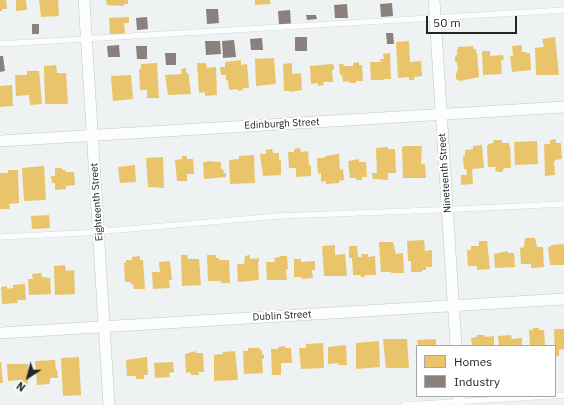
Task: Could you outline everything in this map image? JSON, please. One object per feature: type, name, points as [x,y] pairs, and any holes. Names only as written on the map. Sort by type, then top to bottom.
[{"type":"street","name":"Eighteenth Street","points":[[84,0],[110,405]]},
{"type":"street","name":"Nineteenth Street","points":[[434,0],[456,345]]},
{"type":"street","name":"Edinburgh Street","points":[[0,141],[564,107]]},
{"type":"street","name":"Dublin Street","points":[[0,333],[564,299]]},
{"type":"lane","points":[[0,44],[564,10]]},
{"type":"lane","points":[[0,237],[99,231],[279,216],[564,204]]},
{"type":"lane","points":[[403,405],[533,397]]},
{"type":"building: Homes","points":[[0,0],[6,0],[7,9],[2,9],[2,11],[0,11]]},
{"type":"building: Homes","points":[[16,0],[26,0],[27,10],[16,11]]},
{"type":"building: Homes","points":[[39,0],[58,0],[59,16],[41,17]]},
{"type":"building: Homes","points":[[106,0],[128,0],[128,4],[124,4],[124,6],[107,5]]},
{"type":"building: Homes","points":[[255,0],[270,0],[271,4],[255,5]]},
{"type":"building: Homes","points":[[129,17],[129,23],[124,23],[125,34],[110,34],[109,18]]},
{"type":"building: Homes","points":[[555,37],[559,75],[536,75],[535,48],[544,47],[542,39]]},
{"type":"building: Homes","points":[[409,41],[410,62],[421,61],[422,76],[414,77],[414,80],[409,80],[409,77],[398,78],[396,42]]},
{"type":"building: Homes","points":[[522,45],[522,52],[530,53],[531,70],[512,72],[510,56],[513,56],[512,46]]},
{"type":"building: Homes","points":[[473,46],[474,49],[476,49],[476,53],[477,52],[479,77],[460,81],[456,79],[456,73],[458,70],[455,57],[457,55],[457,49],[458,47]]},
{"type":"building: Homes","points":[[482,51],[490,51],[490,56],[503,55],[504,60],[501,60],[502,74],[483,75]]},
{"type":"building: Homes","points":[[390,53],[391,79],[371,80],[370,62],[381,62],[380,59],[384,59],[383,54]]},
{"type":"building: Homes","points":[[274,58],[276,84],[256,86],[255,59]]},
{"type":"building: Homes","points":[[241,60],[241,65],[247,64],[249,88],[243,88],[243,90],[238,91],[238,89],[229,90],[228,80],[226,81],[226,75],[221,75],[220,67],[225,67],[225,62]]},
{"type":"building: Homes","points":[[359,62],[359,65],[362,65],[363,81],[356,81],[356,83],[349,83],[349,81],[343,82],[342,75],[340,75],[339,64],[343,64],[344,66],[353,66],[353,63]]},
{"type":"building: Homes","points":[[157,63],[159,98],[147,98],[147,90],[140,90],[139,69],[141,69],[141,64]]},
{"type":"building: Homes","points":[[197,63],[206,63],[207,68],[216,67],[217,95],[205,96],[205,92],[199,93]]},
{"type":"building: Homes","points":[[292,63],[292,74],[301,73],[302,90],[290,92],[284,91],[283,64]]},
{"type":"building: Homes","points":[[56,65],[57,73],[66,73],[68,104],[45,104],[44,66]]},
{"type":"building: Homes","points":[[334,65],[334,70],[332,70],[333,82],[323,82],[324,85],[318,86],[318,83],[311,84],[310,66]]},
{"type":"building: Homes","points":[[186,68],[186,72],[189,75],[191,94],[168,95],[165,75],[182,74],[181,69]]},
{"type":"building: Homes","points":[[27,71],[39,71],[42,104],[30,105],[29,95],[16,96],[15,75],[27,75]]},
{"type":"building: Homes","points":[[131,75],[133,99],[113,101],[111,76]]},
{"type":"building: Homes","points":[[12,85],[13,106],[0,107],[0,86]]},
{"type":"building: Homes","points":[[556,139],[556,143],[561,143],[562,159],[555,160],[554,162],[555,175],[545,176],[544,144],[550,144],[550,140]]},
{"type":"building: Homes","points":[[493,140],[502,140],[502,143],[509,143],[511,168],[504,168],[502,172],[498,172],[495,170],[496,167],[488,167],[487,146],[488,144],[494,143]]},
{"type":"building: Homes","points":[[537,141],[538,164],[515,165],[514,142]]},
{"type":"building: Homes","points":[[482,145],[484,168],[472,169],[473,184],[461,185],[461,175],[467,175],[466,169],[464,169],[463,157],[465,156],[465,150],[473,149],[473,146]]},
{"type":"building: Homes","points":[[422,146],[421,164],[425,164],[426,178],[403,178],[402,147]]},
{"type":"building: Homes","points":[[388,147],[388,149],[395,149],[396,173],[388,173],[388,180],[373,179],[372,173],[377,173],[376,148]]},
{"type":"building: Homes","points":[[300,148],[301,152],[308,151],[309,166],[311,165],[311,176],[296,177],[296,168],[289,168],[288,152],[294,152],[294,149]]},
{"type":"building: Homes","points":[[272,149],[273,153],[279,153],[279,160],[281,160],[281,175],[263,176],[260,154],[266,154],[266,150]]},
{"type":"building: Homes","points":[[339,154],[340,170],[343,169],[344,180],[339,181],[339,183],[326,184],[326,181],[321,182],[321,173],[318,174],[317,158],[325,158],[325,156]]},
{"type":"building: Homes","points":[[254,155],[255,183],[230,184],[229,160],[239,159],[239,156]]},
{"type":"building: Homes","points":[[182,156],[187,156],[187,159],[193,159],[194,174],[187,174],[187,181],[177,181],[175,160],[182,159]]},
{"type":"building: Homes","points":[[163,157],[164,188],[148,187],[146,158]]},
{"type":"building: Homes","points":[[359,159],[359,162],[366,162],[367,177],[362,177],[362,180],[356,180],[356,178],[350,178],[348,161]]},
{"type":"building: Homes","points":[[203,162],[221,162],[221,169],[223,169],[224,173],[226,173],[226,177],[204,179]]},
{"type":"building: Homes","points":[[135,165],[136,182],[120,183],[118,167]]},
{"type":"building: Homes","points":[[44,166],[46,200],[24,201],[22,168]]},
{"type":"building: Homes","points":[[55,168],[62,168],[62,170],[65,170],[66,172],[74,172],[75,185],[66,186],[66,189],[55,190],[55,183],[52,183],[51,176],[55,176]]},
{"type":"building: Homes","points":[[8,170],[18,170],[19,203],[9,204],[10,209],[0,209],[0,173],[8,173]]},
{"type":"building: Homes","points":[[49,215],[50,228],[32,229],[31,216]]},
{"type":"building: Homes","points":[[525,238],[535,238],[537,247],[543,247],[544,267],[531,268],[531,264],[521,264],[520,248],[524,247]]},
{"type":"building: Homes","points":[[424,240],[425,251],[432,250],[432,267],[426,267],[426,270],[422,270],[422,272],[411,272],[411,261],[408,261],[407,241]]},
{"type":"building: Homes","points":[[479,241],[487,241],[490,269],[477,270],[477,266],[468,266],[467,250],[471,250],[471,246],[479,246]]},
{"type":"building: Homes","points":[[379,242],[393,242],[396,254],[403,253],[404,273],[381,272]]},
{"type":"building: Homes","points":[[564,244],[564,265],[550,265],[548,247],[551,247],[551,245]]},
{"type":"building: Homes","points":[[335,245],[335,255],[345,254],[347,276],[324,276],[322,246]]},
{"type":"building: Homes","points":[[349,246],[357,246],[358,257],[362,257],[361,254],[368,254],[368,257],[375,256],[376,275],[365,275],[365,277],[361,277],[360,275],[353,275],[352,258],[349,258]]},
{"type":"building: Homes","points":[[508,251],[508,253],[514,253],[515,267],[495,268],[494,254]]},
{"type":"building: Homes","points":[[181,255],[187,255],[188,259],[199,259],[201,285],[182,286]]},
{"type":"building: Homes","points":[[207,255],[216,255],[216,258],[219,258],[219,260],[229,260],[230,283],[208,281]]},
{"type":"building: Homes","points":[[250,255],[250,259],[259,258],[259,280],[238,282],[237,264],[244,264],[245,256]]},
{"type":"building: Homes","points":[[140,256],[140,260],[143,260],[145,289],[134,289],[131,282],[125,282],[124,263],[126,263],[126,260],[132,260],[132,257]]},
{"type":"building: Homes","points":[[279,256],[287,256],[287,280],[267,280],[266,262],[275,262],[274,258],[280,257]]},
{"type":"building: Homes","points":[[294,259],[301,259],[301,262],[315,261],[315,270],[312,270],[313,278],[301,279],[301,277],[294,277]]},
{"type":"building: Homes","points":[[170,261],[172,280],[169,280],[170,288],[153,289],[152,272],[160,272],[159,262]]},
{"type":"building: Homes","points":[[65,265],[66,271],[74,270],[75,294],[55,295],[54,266]]},
{"type":"building: Homes","points":[[41,273],[42,277],[50,278],[51,294],[29,295],[28,279],[33,279],[32,274]]},
{"type":"building: Homes","points":[[25,284],[26,300],[17,300],[18,303],[2,304],[1,287],[7,286],[7,289],[13,288],[13,285]]},
{"type":"building: Homes","points":[[533,328],[539,328],[539,330],[544,330],[545,345],[530,345],[529,330],[533,330]]},
{"type":"building: Homes","points":[[554,329],[564,329],[564,349],[559,350],[559,356],[556,356],[556,345],[555,345]]},
{"type":"building: Homes","points":[[477,335],[484,335],[485,337],[494,336],[494,345],[472,345],[471,338],[477,337]]},
{"type":"building: Homes","points":[[511,335],[512,339],[522,338],[522,345],[499,345],[498,336]]},
{"type":"building: Homes","points":[[383,339],[407,339],[409,368],[386,368]]},
{"type":"building: Homes","points":[[436,339],[436,345],[418,345],[417,340]]},
{"type":"building: Homes","points":[[379,341],[380,367],[356,369],[356,343]]},
{"type":"building: Homes","points":[[323,343],[324,368],[301,369],[299,348],[306,348],[306,344]]},
{"type":"building: Homes","points":[[346,345],[347,365],[338,365],[339,363],[328,364],[328,347]]},
{"type":"building: Homes","points":[[285,346],[285,348],[291,348],[292,363],[281,363],[281,375],[272,375],[271,349],[278,349],[278,347]]},
{"type":"building: Homes","points":[[248,348],[259,348],[262,351],[262,355],[264,354],[264,359],[262,359],[263,373],[244,374],[243,351],[248,351]]},
{"type":"building: Homes","points":[[196,351],[196,353],[203,353],[204,372],[198,372],[199,375],[191,375],[190,372],[186,373],[185,354]]},
{"type":"building: Homes","points":[[235,351],[238,380],[214,381],[214,355],[223,354],[223,352]]},
{"type":"building: Homes","points":[[79,357],[81,395],[63,396],[61,358]]},
{"type":"building: Homes","points":[[147,357],[148,375],[144,375],[144,379],[136,379],[136,376],[127,376],[126,360]]},
{"type":"building: Homes","points":[[55,360],[58,378],[50,378],[50,384],[37,385],[35,361]]},
{"type":"building: Homes","points":[[1,362],[3,383],[0,383]]},
{"type":"building: Homes","points":[[173,362],[174,372],[169,373],[170,377],[155,378],[154,363]]},
{"type":"building: Homes","points":[[7,364],[28,364],[29,380],[26,388],[20,388],[20,380],[8,381]]},
{"type":"building: Industry","points":[[392,3],[393,16],[381,17],[380,4]]},
{"type":"building: Industry","points":[[347,4],[348,18],[335,18],[334,5]]},
{"type":"building: Industry","points":[[206,9],[218,9],[219,23],[207,24]]},
{"type":"building: Industry","points":[[290,10],[291,24],[279,25],[278,11]]},
{"type":"building: Industry","points":[[306,15],[316,15],[317,19],[307,20]]},
{"type":"building: Industry","points":[[147,17],[148,29],[137,30],[136,18]]},
{"type":"building: Industry","points":[[32,24],[39,24],[39,34],[32,34]]},
{"type":"building: Industry","points":[[386,33],[393,33],[394,44],[387,44]]},
{"type":"building: Industry","points":[[295,37],[307,37],[307,51],[295,51]]},
{"type":"building: Industry","points":[[262,38],[263,50],[251,50],[250,39]]},
{"type":"building: Industry","points":[[234,40],[236,57],[223,58],[222,41]]},
{"type":"building: Industry","points":[[205,41],[220,41],[221,54],[206,55]]},
{"type":"building: Industry","points":[[119,45],[120,57],[108,57],[107,46]]},
{"type":"building: Industry","points":[[136,46],[147,46],[147,59],[137,59]]},
{"type":"building: Industry","points":[[165,53],[176,53],[176,65],[166,65]]},
{"type":"building: Industry","points":[[0,56],[3,56],[5,71],[0,72]]}]
